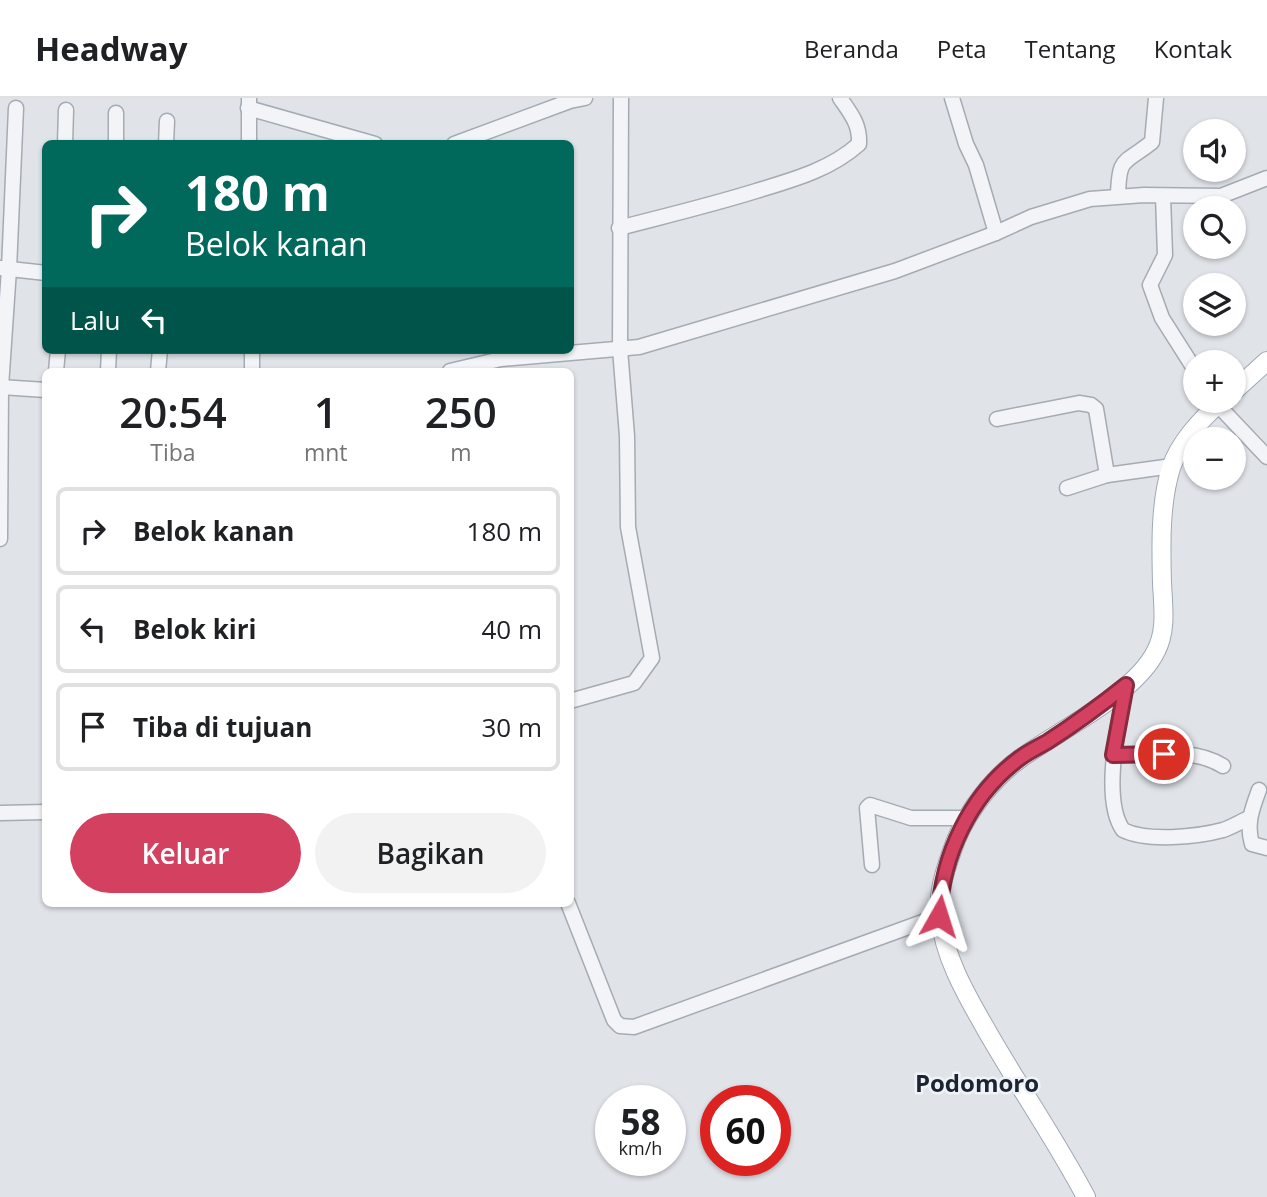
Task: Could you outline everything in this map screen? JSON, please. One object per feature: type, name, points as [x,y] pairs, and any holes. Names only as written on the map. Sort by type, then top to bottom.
[{"type":"main road","points":[[1246,380],[1267,361]]},
{"type":"main road","points":[[1086,1197],[967,996],[945,947],[939,916],[940,891],[950,855],[971,810],[995,781],[1020,758],[1096,709],[1143,673],[1157,649],[1164,626],[1164,503],[1172,466],[1188,437],[1209,413]]},
{"type":"street","points":[[465,140],[570,101],[585,98]]},
{"type":"street","points":[[574,700],[634,683],[652,658],[628,527],[627,436],[620,349],[621,98]]},
{"type":"street","points":[[620,228],[729,200],[806,176],[848,154],[859,144],[859,133],[857,122],[841,98]]},
{"type":"street","points":[[952,98],[996,233]]},
{"type":"street","points":[[1118,196],[1119,169],[1124,161],[1152,142],[1156,98]]},
{"type":"street","points":[[249,140],[248,103],[363,140]]},
{"type":"street","points":[[0,539],[5,268],[16,108]]},
{"type":"street","points":[[65,140],[66,110]]},
{"type":"street","points":[[116,113],[116,140]]},
{"type":"street","points":[[166,140],[167,121]]},
{"type":"street","points":[[574,353],[639,346],[822,294],[906,267],[1071,204],[1118,196],[1221,195],[1267,178]]},
{"type":"street","points":[[1163,196],[1165,255],[1150,285],[1162,318],[1183,351]]},
{"type":"street","points":[[5,268],[42,273]]},
{"type":"street","points":[[463,368],[501,359],[560,354]]},
{"type":"street","points":[[1,387],[42,390]]},
{"type":"street","points":[[998,419],[1079,402],[1090,405],[1096,409],[1107,475]]},
{"type":"street","points":[[1228,413],[1267,457]]},
{"type":"street","points":[[1067,488],[1107,475],[1172,466]]},
{"type":"street","points":[[1126,685],[1113,755],[1115,813],[1123,830],[1144,837],[1202,834],[1226,829],[1249,818]]},
{"type":"street","points":[[1113,755],[1194,755],[1223,766]]},
{"type":"street","points":[[1259,790],[1249,818],[1252,844],[1267,848]]},
{"type":"street","points":[[872,865],[867,808],[870,805],[911,818],[967,818]]},
{"type":"street","points":[[0,813],[42,812]]},
{"type":"street","points":[[570,907],[614,1020],[620,1026],[634,1027],[939,916]]},
{"type":"district","name":"Podomoro","points":[[977,1084]]},
{"type":"route","points":[[939,916],[940,891],[959,833],[971,810],[995,781],[1020,758],[1096,709],[1126,685],[1113,755],[1164,754]]}]
